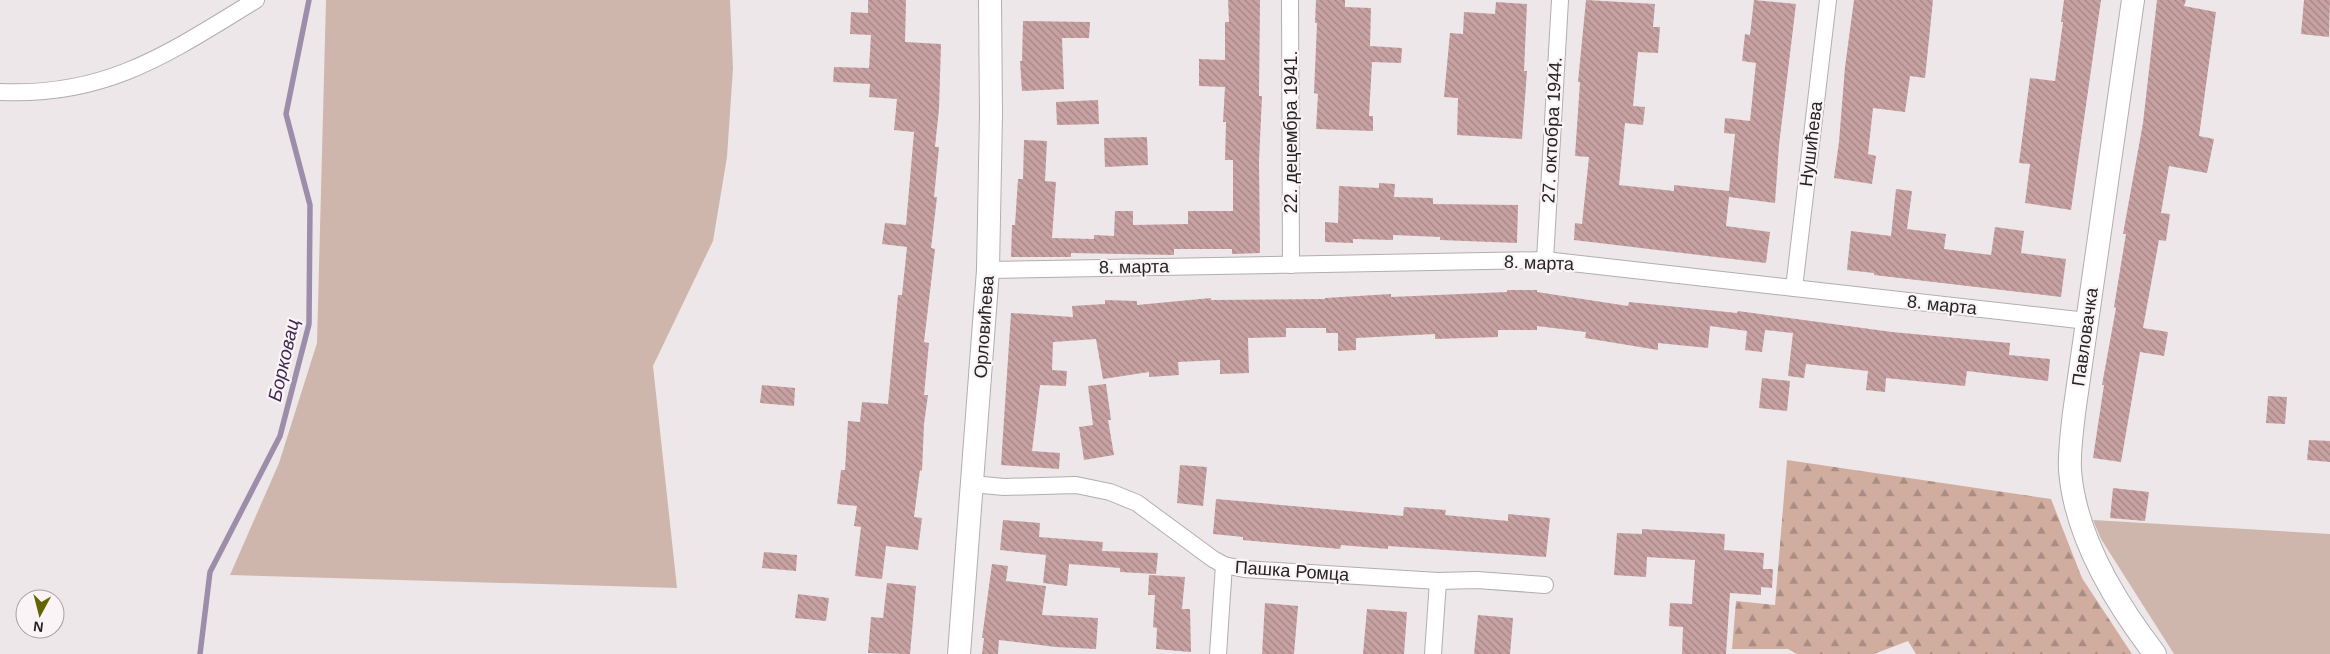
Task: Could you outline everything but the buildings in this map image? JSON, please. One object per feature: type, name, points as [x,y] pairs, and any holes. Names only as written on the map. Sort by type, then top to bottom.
[{"type":"street","points":[[0,92],[53,91],[103,82],[156,60],[256,0]]},
{"type":"street","name":"Орловићева","points":[[960,654],[988,270],[991,114],[990,0]]},
{"type":"street","name":"22. децембра 1941.","points":[[1290,0],[1291,265]]},
{"type":"street","name":"27. октобра 1944.","points":[[1545,260],[1560,0]]},
{"type":"street","name":"Нушићева","points":[[1794,288],[1828,0]]},
{"type":"street","name":"Павловачка","points":[[2133,0],[2087,321],[2070,457],[2074,496],[2084,533],[2125,611],[2155,654]]},
{"type":"street","name":"8. марта","points":[[988,270],[1545,260],[2087,321]]},
{"type":"street","name":"Пашка Ромца","points":[[972,484],[1004,487],[1076,485],[1110,492],[1137,503],[1224,565],[1244,570],[1438,581],[1477,580],[1546,585]]},
{"type":"street","points":[[1218,654],[1224,565]]},
{"type":"street","points":[[1433,654],[1438,581]]},
{"type":"shaded area","points":[[326,0],[730,0],[733,68],[727,157],[713,241],[653,366],[677,588],[230,575],[279,463],[317,343]]},
{"type":"shaded area","points":[[2093,520],[2330,534],[2330,654],[2174,654],[2101,539]]},
{"type":"green space","points":[[1787,460],[2051,499],[2082,578],[2132,654],[1916,654],[1908,641],[1874,654],[1797,654],[1788,649],[1732,649],[1736,601],[1775,605]]},
{"type":"waterway","name":"Борковац","points":[[200,654],[210,572],[280,436],[309,324],[310,205],[286,114],[309,0]]}]
